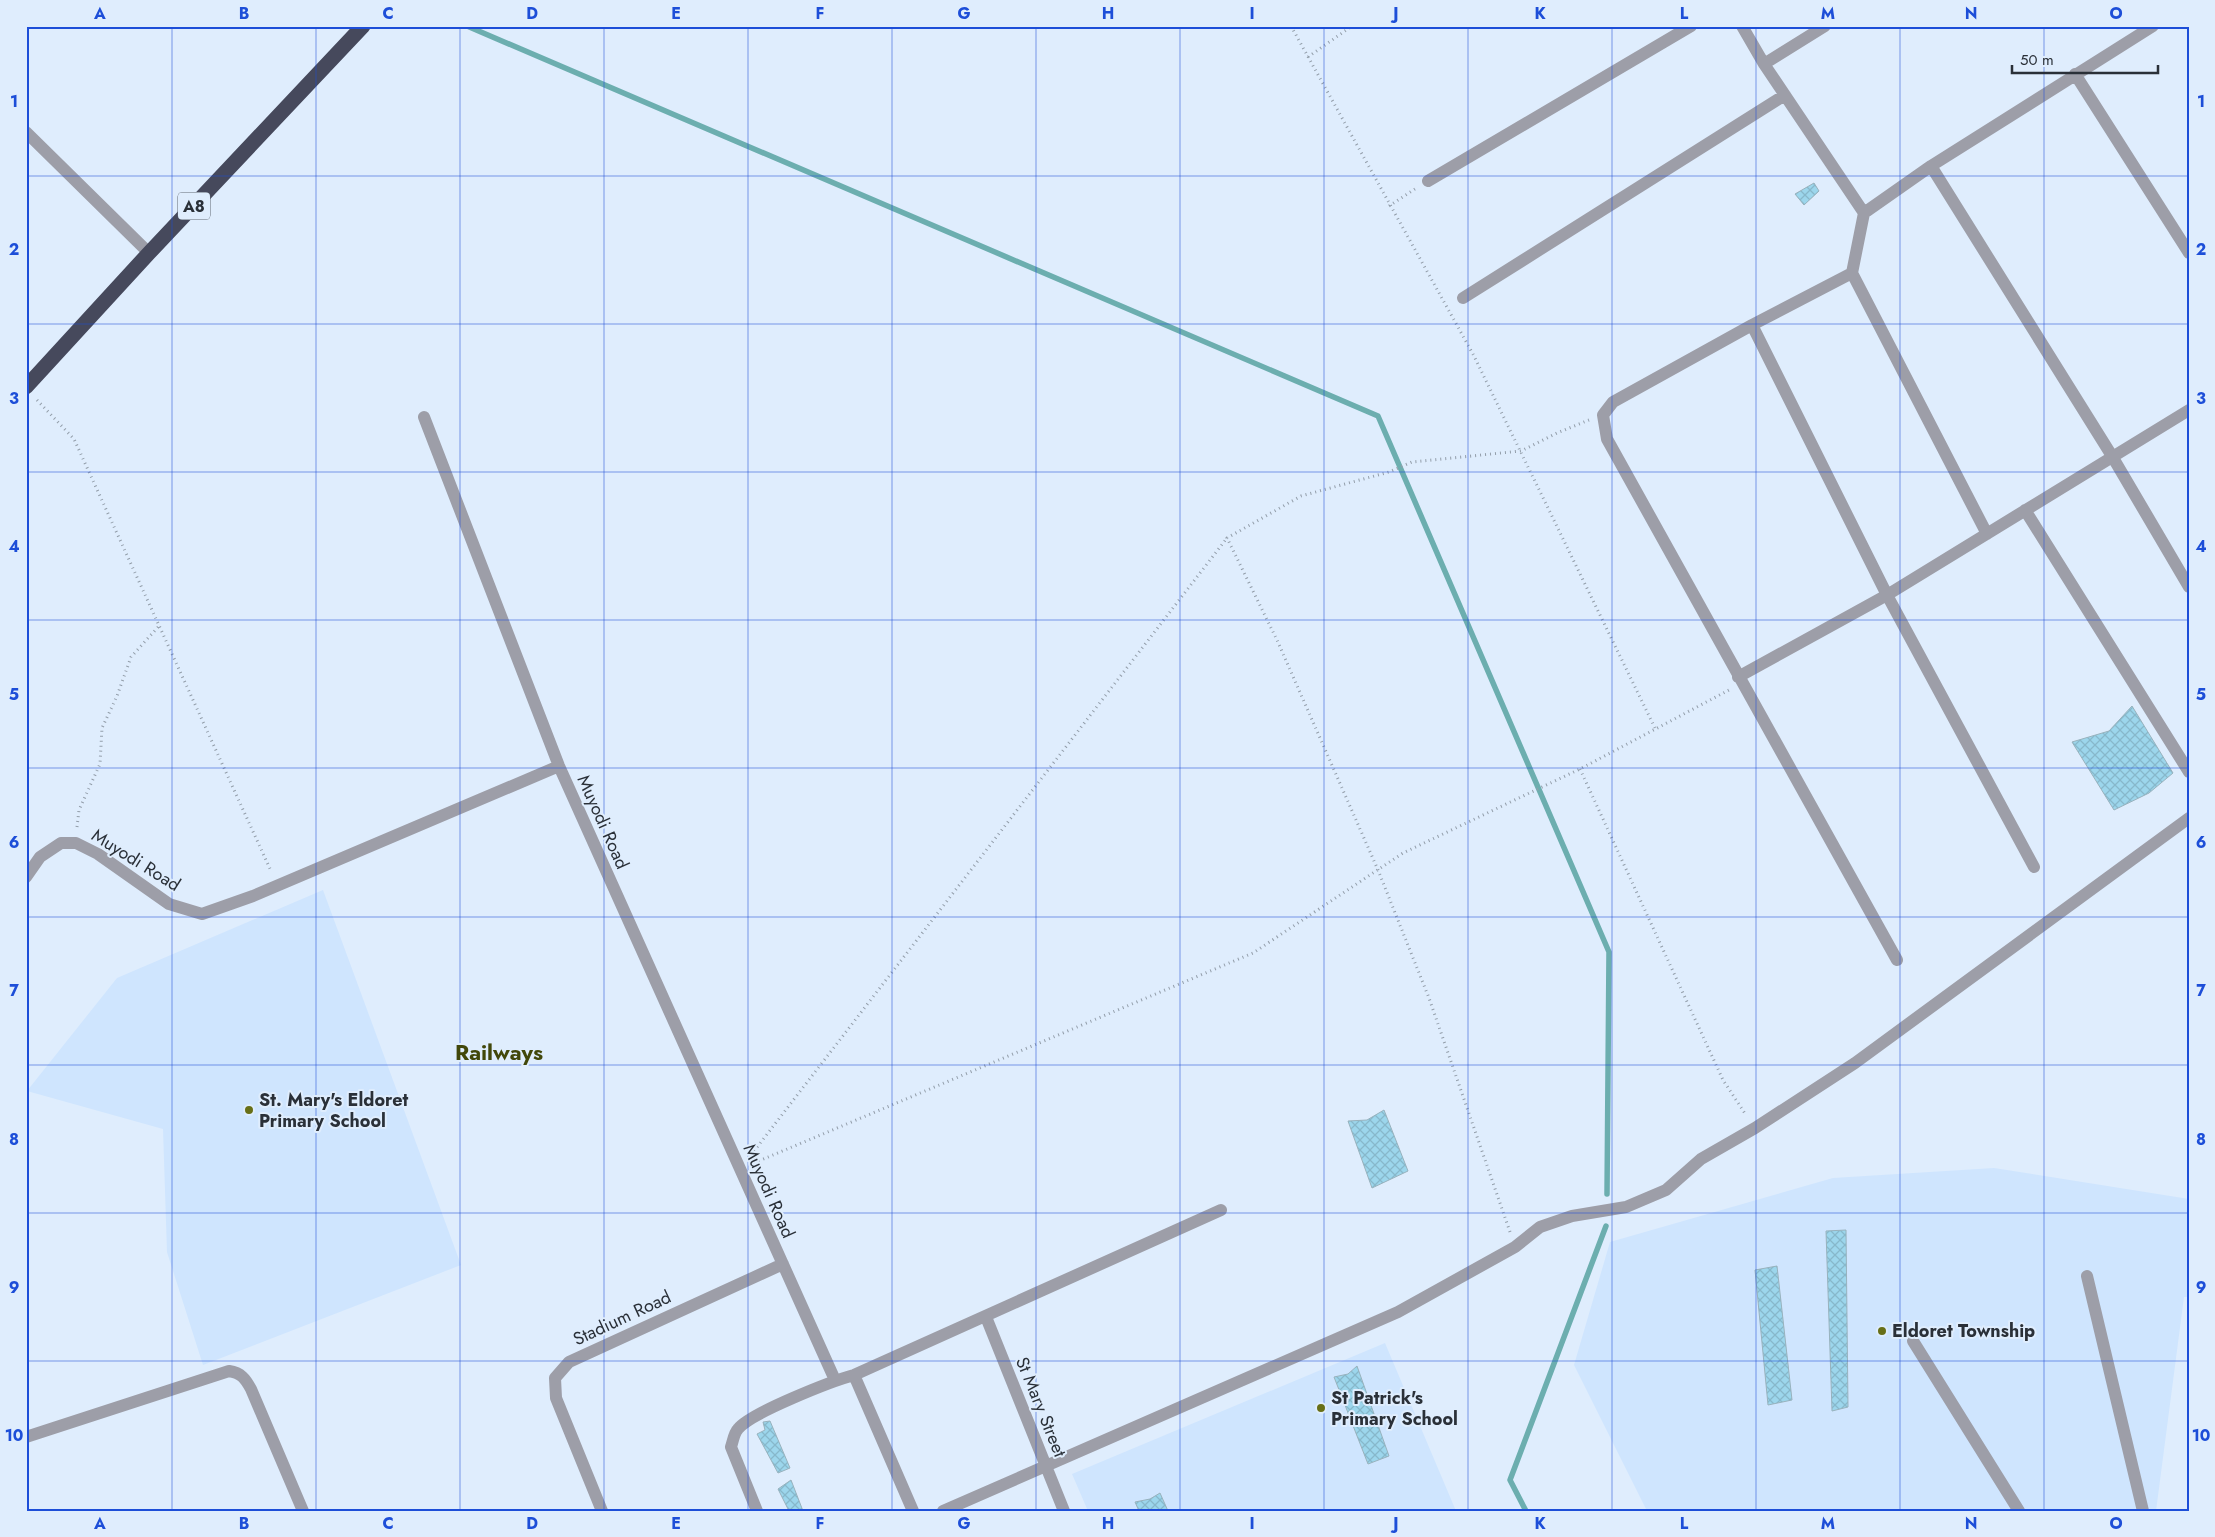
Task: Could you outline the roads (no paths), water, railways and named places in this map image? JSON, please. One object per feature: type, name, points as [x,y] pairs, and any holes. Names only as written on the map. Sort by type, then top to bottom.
[{"type":"highway","name":"A8","points":[[30,391],[149,253],[364,26]]},
{"type":"street","points":[[1428,181],[1691,26]]},
{"type":"street","points":[[1742,26],[1764,64],[1864,213]]},
{"type":"street","points":[[1764,64],[1825,26]]},
{"type":"street","points":[[1986,534],[1852,273],[1864,213],[1931,166],[2153,26]]},
{"type":"street","points":[[2075,74],[2189,253]]},
{"type":"street","points":[[1464,298],[1785,95]]},
{"type":"street","points":[[26,132],[149,253]]},
{"type":"street","points":[[1931,166],[2112,456],[2189,587]]},
{"type":"street","points":[[1852,273],[1752,325],[1613,402],[1603,415],[1607,439],[1897,960]]},
{"type":"street","points":[[1752,325],[1887,595],[2034,867]]},
{"type":"street","points":[[1740,680],[1887,595],[2189,410]]},
{"type":"street","points":[[424,417],[559,766]]},
{"type":"street","points":[[2025,510],[2189,772]]},
{"type":"street","name":"Muyodi Road","points":[[26,877],[40,858],[61,843],[76,843],[98,854],[170,904],[202,914],[278,885],[559,766],[835,1380]]},
{"type":"street","points":[[943,1511],[1044,1465],[1398,1312],[1516,1246],[1540,1227],[1572,1216],[1626,1207],[1666,1190],[1701,1159],[1754,1128],[1855,1062],[2189,818]]},
{"type":"street","points":[[757,1511],[731,1447],[737,1429],[752,1418],[835,1380],[854,1375],[986,1317],[1222,1210]]},
{"type":"street","name":"Stadium Road","points":[[602,1511],[556,1398],[555,1378],[569,1362],[783,1264]]},
{"type":"street","points":[[2087,1276],[2143,1511]]},
{"type":"street","name":"St Mary Street","points":[[986,1317],[1064,1511]]},
{"type":"street","points":[[1913,1341],[2019,1511]]},
{"type":"street","points":[[26,1437],[229,1371],[238,1372],[245,1378],[303,1511]]},
{"type":"street","points":[[854,1375],[913,1511]]},
{"type":"waterway","points":[[467,26],[1378,416],[1609,952],[1607,1194]]},
{"type":"waterway","points":[[1526,1511],[1510,1480],[1606,1226]]},
{"type":"place","name":"St. Mary's Eldoret Primary School","points":[[249,1110]]},
{"type":"place","name":"Eldoret Township","points":[[1882,1331]]},
{"type":"place","name":"St Patrick's Primary School","points":[[1321,1408]]},
{"type":"district","name":"Railways","points":[[499,1052]]}]
